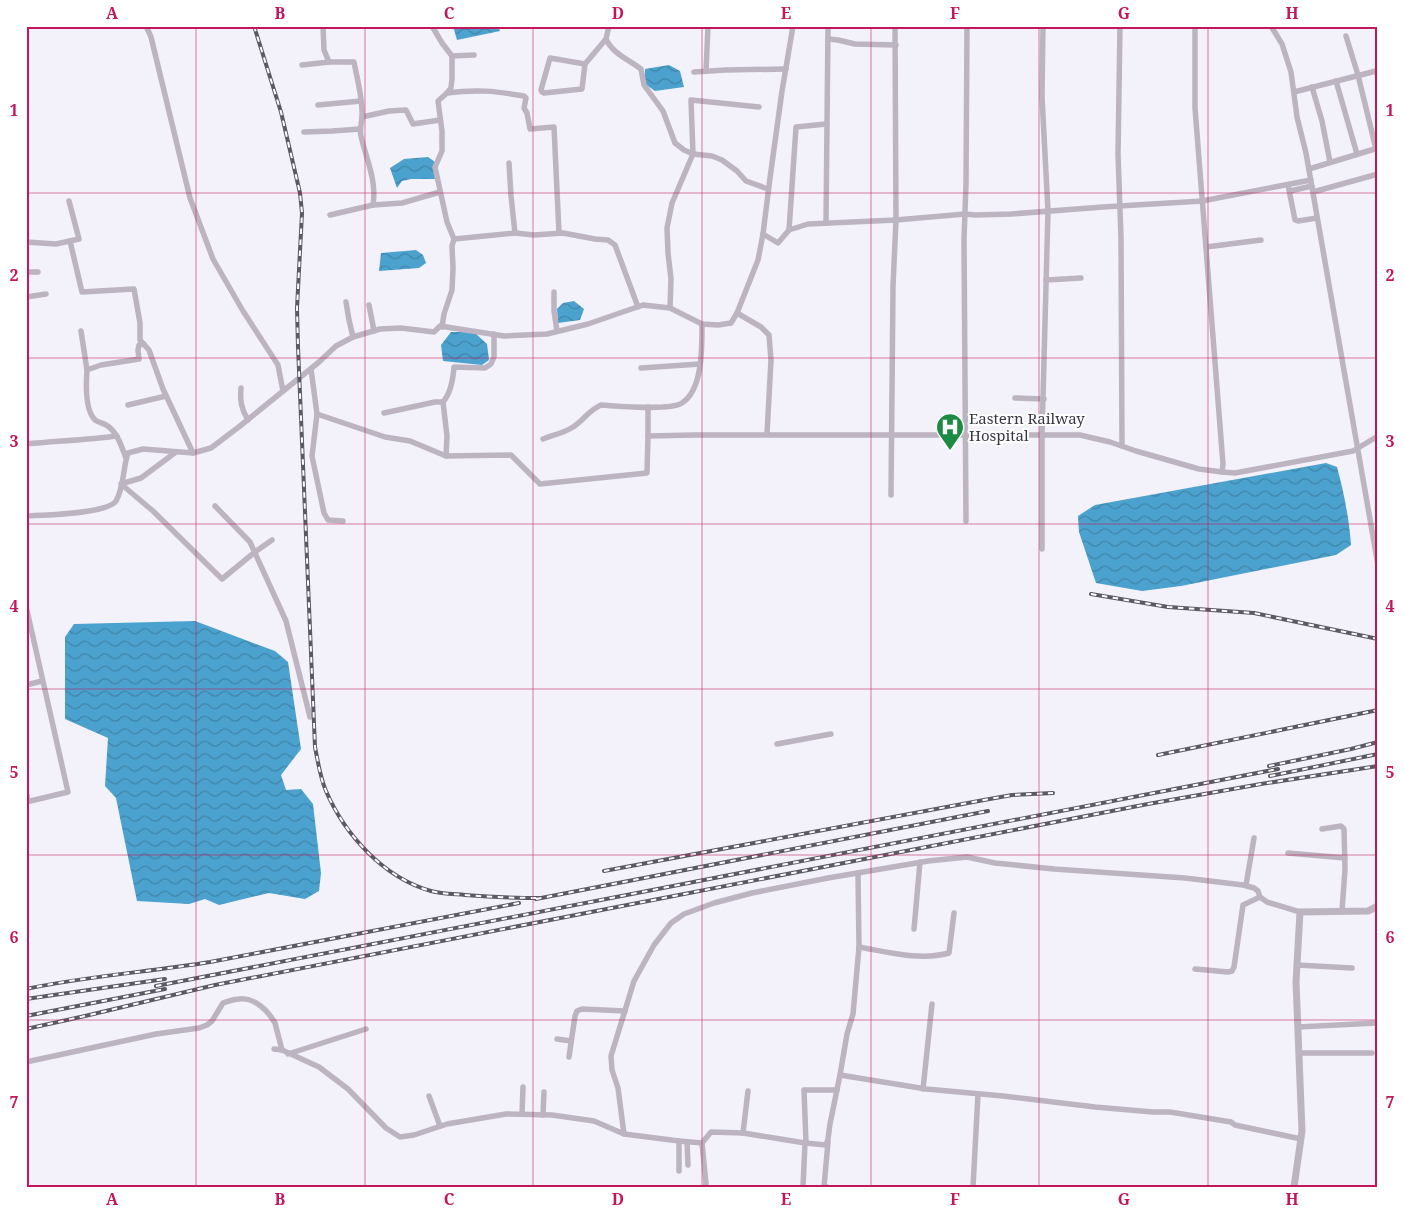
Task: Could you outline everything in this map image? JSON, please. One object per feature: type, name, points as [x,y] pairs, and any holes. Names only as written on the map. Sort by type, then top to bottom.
[{"type":"street","points":[[146,26],[151,37],[190,198],[214,259],[243,311],[278,365],[283,391]]},
{"type":"street","points":[[323,26],[324,50],[329,62]]},
{"type":"street","points":[[432,26],[452,56],[451,88],[438,101],[442,130],[442,151],[435,167],[447,222],[454,239],[452,246],[452,290],[442,327]]},
{"type":"street","points":[[584,64],[550,58],[542,92],[582,89],[584,64],[606,39],[609,26]]},
{"type":"street","points":[[706,72],[708,26]]},
{"type":"street","points":[[26,516],[63,514],[110,507],[115,502],[121,484],[128,452],[143,449],[193,453],[211,448],[248,420],[336,346],[353,337],[374,330],[401,328],[434,332],[440,326],[504,336],[547,334],[588,324],[643,305],[670,308],[702,324],[718,325],[731,323],[737,313],[758,260],[793,26]]},
{"type":"street","points":[[826,224],[828,26]]},
{"type":"street","points":[[892,495],[893,286],[896,220],[895,26]]},
{"type":"street","points":[[966,521],[965,214],[968,78],[967,26]]},
{"type":"street","points":[[1042,549],[1042,435],[1048,211],[1042,97],[1043,26]]},
{"type":"street","points":[[1120,26],[1118,154],[1121,238],[1122,446]]},
{"type":"street","points":[[1195,26],[1195,108],[1223,464],[1222,472]]},
{"type":"street","points":[[1271,26],[1282,44],[1291,72],[1378,565]]},
{"type":"street","points":[[1309,169],[1377,149],[1346,36]]},
{"type":"street","points":[[606,39],[610,46],[641,69],[644,85],[663,111],[675,143],[693,154],[712,156],[722,160],[737,171],[746,181],[768,189]]},
{"type":"street","points":[[829,39],[855,44],[896,45]]},
{"type":"street","points":[[452,56],[474,55]]},
{"type":"street","points":[[302,65],[354,62],[361,101],[361,136],[373,175],[373,205]]},
{"type":"street","points":[[694,72],[786,69]]},
{"type":"street","points":[[1294,92],[1376,71],[1378,77]]},
{"type":"street","points":[[1336,80],[1357,154]]},
{"type":"street","points":[[1312,87],[1322,121],[1330,162]]},
{"type":"street","points":[[447,93],[489,90],[524,96],[526,98],[524,108],[527,112],[530,129],[554,127],[558,234]]},
{"type":"street","points":[[670,308],[671,279],[666,228],[672,204],[693,154],[691,100],[759,107]]},
{"type":"street","points":[[318,105],[361,101]]},
{"type":"street","points":[[362,117],[406,110],[412,124],[440,120]]},
{"type":"street","points":[[763,234],[778,243],[788,230],[796,127],[826,124]]},
{"type":"street","points":[[304,132],[360,129]]},
{"type":"street","points":[[509,163],[516,233]]},
{"type":"street","points":[[788,230],[808,224],[1202,202],[1378,174]]},
{"type":"street","points":[[1289,188],[1295,220],[1317,218]]},
{"type":"street","points":[[330,215],[373,205],[402,203],[440,192]]},
{"type":"street","points":[[26,242],[56,244],[79,239],[69,201]]},
{"type":"street","points":[[454,239],[516,233],[534,235],[558,234],[608,240],[615,244],[638,307]]},
{"type":"street","points":[[1206,247],[1260,240]]},
{"type":"street","points":[[70,241],[82,292],[134,289],[140,323],[140,340],[149,350],[166,396],[193,453]]},
{"type":"street","points":[[26,272],[38,272]]},
{"type":"street","points":[[1046,280],[1081,278]]},
{"type":"street","points":[[554,292],[557,331]]},
{"type":"street","points":[[26,297],[46,294]]},
{"type":"street","points":[[346,302],[353,337]]},
{"type":"street","points":[[369,305],[374,330]]},
{"type":"street","points":[[737,313],[761,327],[769,335],[770,360],[767,434]]},
{"type":"street","points":[[543,439],[571,428],[594,408],[601,405],[660,408],[682,404],[694,390],[700,364],[702,324]]},
{"type":"street","points":[[81,331],[87,370],[86,384],[90,412],[94,419],[110,427],[120,440],[126,458]]},
{"type":"street","points":[[384,413],[442,402],[448,396],[453,381],[454,367],[485,368],[491,364],[494,357],[494,334]]},
{"type":"street","points":[[87,370],[101,365],[139,359],[139,345],[144,344]]},
{"type":"street","points":[[640,368],[700,364]]},
{"type":"street","points":[[311,368],[317,414],[312,456],[324,513],[328,520],[343,520]]},
{"type":"street","points":[[241,388],[240,398],[243,412],[248,420]]},
{"type":"street","points":[[128,404],[166,396]]},
{"type":"street","points":[[1015,398],[1044,399]]},
{"type":"street","points":[[442,402],[447,436],[446,456]]},
{"type":"street","points":[[317,414],[385,437],[410,441],[446,456],[511,455],[540,484],[647,473],[648,407]]},
{"type":"street","points":[[648,436],[767,434],[1080,435],[1199,469],[1235,473],[1353,451],[1378,436]]},
{"type":"street","points":[[26,444],[117,436]]},
{"type":"street","points":[[121,484],[141,478],[176,452]]},
{"type":"street","points":[[121,484],[153,511],[222,579],[272,540]]},
{"type":"street","points":[[215,506],[250,542],[286,620],[310,717]]},
{"type":"street","points":[[26,606],[28,626],[68,792],[27,802],[26,791]]},
{"type":"street","points":[[26,685],[42,681]]},
{"type":"street","points":[[777,744],[831,734]]},
{"type":"street","points":[[1322,829],[1344,827],[1345,858],[1342,911]]},
{"type":"street","points":[[1246,885],[1254,838]]},
{"type":"street","points":[[1288,853],[1345,858]]},
{"type":"street","points":[[624,1134],[618,1088],[612,1070],[611,1056],[634,981],[654,946],[671,923],[684,914],[714,903],[752,893],[920,862],[967,856],[995,863],[1185,878],[1246,885],[1258,891],[1260,897],[1267,902],[1300,912],[1378,911]]},
{"type":"street","points":[[914,929],[920,862]]},
{"type":"street","points":[[827,1187],[824,1187],[830,1124],[847,1034],[853,1014],[859,947],[858,874]]},
{"type":"street","points":[[1195,969],[1228,972],[1233,970],[1243,905],[1260,897]]},
{"type":"street","points":[[1368,911],[1378,906]]},
{"type":"street","points":[[1294,1187],[1302,1132],[1296,982],[1300,912]]},
{"type":"street","points":[[859,947],[922,956],[936,956],[949,953],[954,913]]},
{"type":"street","points":[[1297,965],[1352,968]]},
{"type":"street","points":[[26,1062],[156,1034],[199,1028],[212,1022],[223,1003],[239,999],[255,1002],[273,1020],[282,1050]]},
{"type":"street","points":[[923,1089],[932,1004]]},
{"type":"street","points":[[569,1057],[574,1016],[577,1011],[582,1009],[625,1010]]},
{"type":"street","points":[[1298,1027],[1377,1023]]},
{"type":"street","points":[[288,1054],[366,1029]]},
{"type":"street","points":[[557,1039],[571,1042]]},
{"type":"street","points":[[274,1049],[282,1050],[319,1067],[340,1083],[386,1128],[400,1136],[414,1135],[440,1126],[506,1114],[522,1114],[594,1121],[624,1134],[679,1142],[702,1143]]},
{"type":"street","points":[[1299,1053],[1372,1053]]},
{"type":"street","points":[[840,1076],[923,1089],[1095,1107],[1170,1112],[1231,1122],[1235,1125],[1301,1138]]},
{"type":"street","points":[[522,1114],[523,1087]]},
{"type":"street","points":[[802,1187],[805,1143],[804,1090],[837,1090]]},
{"type":"street","points":[[743,1133],[748,1091]]},
{"type":"street","points":[[543,1115],[544,1092]]},
{"type":"street","points":[[973,1187],[978,1094]]},
{"type":"street","points":[[429,1096],[440,1126]]},
{"type":"street","points":[[705,1187],[702,1143],[710,1132],[743,1133],[826,1145],[828,1140]]},
{"type":"street","points":[[679,1142],[679,1171]]},
{"type":"street","points":[[688,1142],[688,1165]]},
{"type":"water","points":[[453,26],[498,26],[500,31],[457,40]]},
{"type":"water","points":[[669,65],[680,71],[684,87],[655,91],[645,84],[645,69]]},
{"type":"water","points":[[428,157],[435,162],[436,179],[402,181],[397,188],[390,168],[404,159]]},
{"type":"water","points":[[416,250],[423,255],[426,263],[419,268],[379,271],[381,253]]},
{"type":"water","points":[[574,301],[584,309],[580,320],[558,323],[557,309],[563,303]]},
{"type":"water","points":[[451,332],[474,332],[487,344],[489,360],[482,365],[443,361],[441,345]]},
{"type":"water","points":[[1326,463],[1337,467],[1346,506],[1350,535],[1351,545],[1336,555],[1181,586],[1142,591],[1096,583],[1079,532],[1078,516],[1095,505]]},
{"type":"water","points":[[195,621],[275,651],[288,662],[301,749],[281,775],[286,790],[301,789],[313,804],[321,873],[319,891],[305,899],[269,893],[219,905],[205,899],[189,904],[137,901],[116,798],[105,786],[108,738],[65,719],[65,637],[74,624]]},
{"type":"railway","points":[[254,26],[281,112],[300,193],[302,213],[297,308],[298,347],[315,747],[324,786],[334,807],[355,839],[382,865],[414,885],[444,893],[541,898]]},
{"type":"railway","points":[[1091,594],[1168,607],[1254,613],[1378,639]]},
{"type":"railway","points":[[1158,755],[1378,710]]},
{"type":"railway","points":[[1269,766],[1378,742]]},
{"type":"railway","points":[[1270,776],[1378,754]]},
{"type":"railway","points":[[26,1029],[215,985],[1148,804],[1378,766]]},
{"type":"railway","points":[[156,986],[1278,769]]},
{"type":"railway","points":[[604,871],[1012,795],[1053,793]]},
{"type":"railway","points":[[536,899],[988,811]]},
{"type":"railway","points":[[26,989],[210,962],[519,903]]},
{"type":"railway","points":[[26,999],[165,979]]},
{"type":"railway","points":[[26,1016],[165,989]]},
{"type":"place","name":"Eastern Railway Hospital","points":[[950,451]]}]
